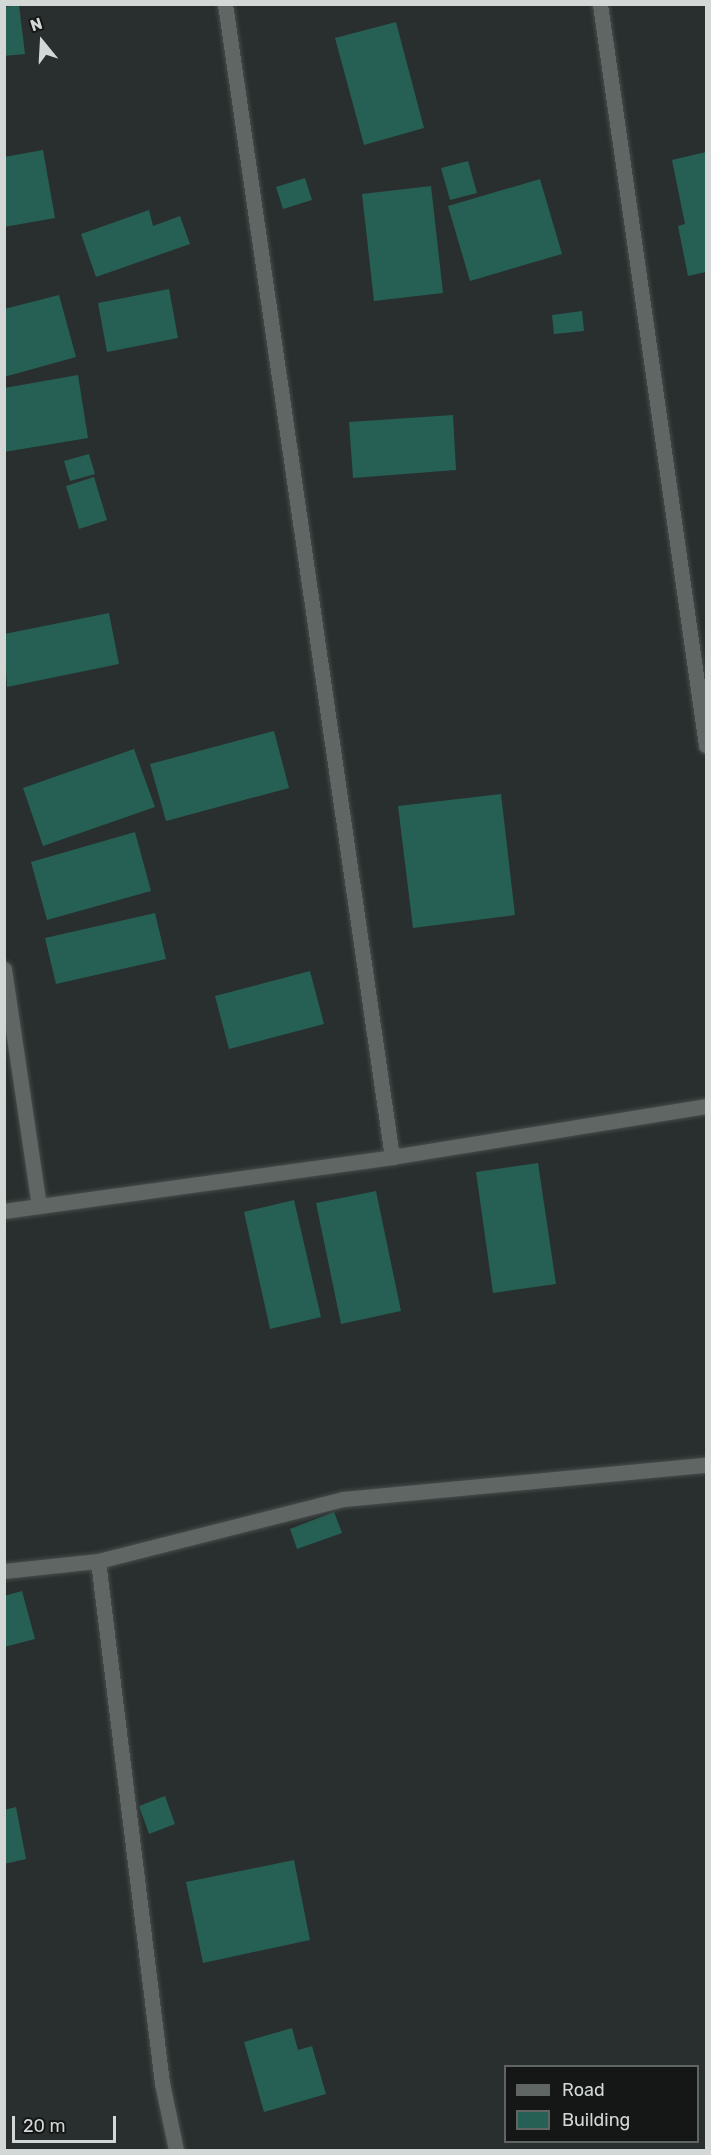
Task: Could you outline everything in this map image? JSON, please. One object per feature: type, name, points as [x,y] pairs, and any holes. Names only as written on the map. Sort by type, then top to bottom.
[{"type":"street","points":[[225,4],[392,1157]]},
{"type":"street","points":[[600,4],[706,745]]},
{"type":"street","points":[[4,969],[39,1204]]},
{"type":"street","points":[[4,1210],[392,1157],[706,1106]]},
{"type":"street","points":[[4,1571],[98,1561],[343,1500],[706,1465]]},
{"type":"street","points":[[98,1561],[162,2083],[176,2151]]},
{"type":"building","points":[[19,5],[25,54],[4,56],[4,7]]},
{"type":"building","points":[[396,22],[424,128],[364,145],[335,38]]},
{"type":"building","points":[[43,150],[55,218],[4,227],[4,157]]},
{"type":"building","points":[[706,152],[706,272],[688,276],[678,226],[685,224],[672,160]]},
{"type":"building","points":[[468,161],[477,193],[450,200],[441,168]]},
{"type":"building","points":[[305,178],[312,200],[283,209],[276,187]]},
{"type":"building","points":[[540,179],[562,254],[470,281],[448,206]]},
{"type":"building","points":[[431,186],[443,293],[374,301],[362,194]]},
{"type":"building","points":[[149,210],[153,226],[180,216],[190,244],[96,277],[81,234]]},
{"type":"building","points":[[169,289],[178,338],[107,352],[98,303]]},
{"type":"building","points":[[59,295],[76,357],[4,377],[4,309]]},
{"type":"building","points":[[582,311],[584,331],[554,334],[552,315]]},
{"type":"building","points":[[78,375],[88,438],[4,452],[4,388]]},
{"type":"building","points":[[453,415],[456,470],[353,478],[349,422]]},
{"type":"building","points":[[89,454],[95,474],[70,481],[64,461]]},
{"type":"building","points":[[94,477],[107,520],[79,529],[66,486]]},
{"type":"building","points":[[109,613],[119,664],[7,687],[4,634]]},
{"type":"building","points":[[274,731],[289,788],[166,821],[150,764]]},
{"type":"building","points":[[134,749],[155,807],[43,846],[23,788]]},
{"type":"building","points":[[501,794],[515,915],[413,928],[398,806]]},
{"type":"building","points":[[135,832],[151,891],[47,920],[31,862]]},
{"type":"building","points":[[155,913],[166,959],[56,984],[45,938]]},
{"type":"building","points":[[310,971],[324,1024],[229,1049],[215,996]]},
{"type":"building","points":[[538,1163],[556,1284],[493,1293],[476,1172]]},
{"type":"building","points":[[376,1191],[401,1311],[341,1324],[316,1203]]},
{"type":"building","points":[[294,1200],[321,1317],[270,1329],[244,1212]]},
{"type":"building","points":[[334,1512],[342,1533],[297,1549],[290,1529]]},
{"type":"building","points":[[22,1591],[35,1639],[4,1647],[4,1596]]},
{"type":"building","points":[[165,1796],[175,1824],[149,1834],[139,1806]]},
{"type":"building","points":[[16,1807],[26,1859],[4,1864],[4,1810]]},
{"type":"building","points":[[294,1860],[310,1940],[203,1963],[186,1882]]},
{"type":"building","points":[[292,2028],[298,2050],[312,2046],[326,2094],[264,2112],[244,2042]]}]
